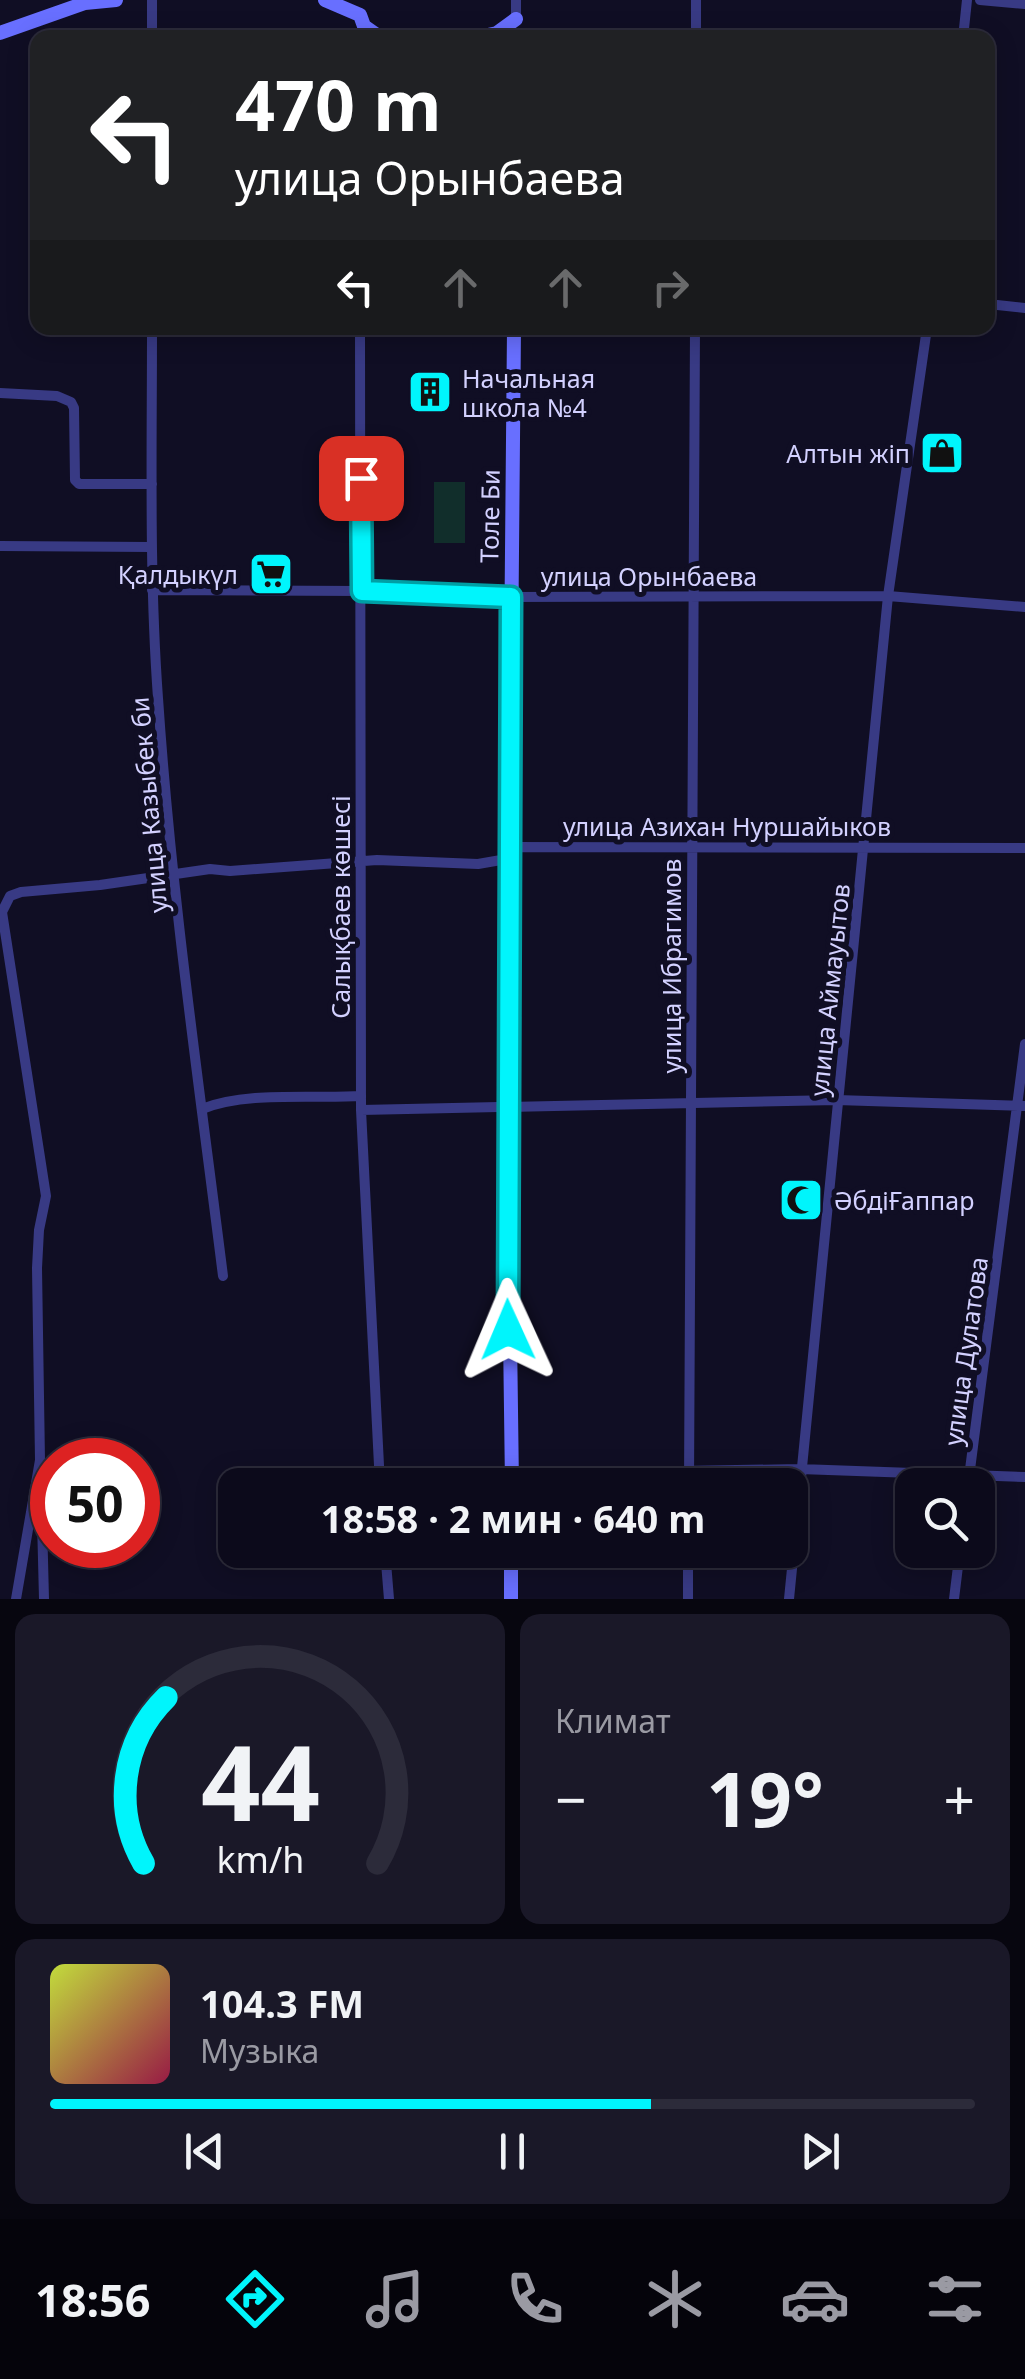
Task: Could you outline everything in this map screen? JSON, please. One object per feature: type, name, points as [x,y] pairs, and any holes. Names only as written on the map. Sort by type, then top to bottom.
[{"type":"main road","points":[[0,33],[85,3],[116,0]]},
{"type":"main road","points":[[325,0],[362,19]]},
{"type":"main road","points":[[499,30],[516,8]]},
{"type":"main road","name":"Толе Би","points":[[512,1468],[507,1109],[514,335]]},
{"type":"main road","points":[[511,1599],[512,1568]]},
{"type":"street","points":[[152,0],[152,30]]},
{"type":"street","points":[[516,8],[532,0]]},
{"type":"street","points":[[696,0],[696,30]]},
{"type":"street","points":[[963,30],[967,0]]},
{"type":"street","points":[[980,0],[1025,4]]},
{"type":"street","points":[[995,305],[1025,308]]},
{"type":"street","name":"улица Казыбек би","points":[[152,335],[152,590],[172,875],[224,1276]]},
{"type":"street","name":"Салықбаев көшесі","points":[[360,335],[361,1110],[380,1468]]},
{"type":"street","name":"улица Ибрагимов","points":[[689,1468],[695,335]]},
{"type":"street","name":"улица Аймауытов","points":[[800,1468],[888,596],[926,335]]},
{"type":"street","points":[[0,393],[58,396],[70,402],[74,408],[78,484],[152,484]]},
{"type":"street","points":[[0,546],[151,548]]},
{"type":"street","name":"улица Орынбаева","points":[[152,590],[362,591],[511,597],[888,596],[1025,607]]},
{"type":"street","name":"улица Азихан Нуршайыков","points":[[40,1438],[37,1268],[46,1196],[2,912],[10,896],[210,869],[230,871],[377,860],[478,864],[501,860],[509,847],[1025,848]]},
{"type":"street","name":"улица Дулатова","points":[[970,1468],[1022,1106],[1025,1044]]},
{"type":"street","points":[[202,1109],[261,1098],[361,1096]]},
{"type":"street","points":[[361,1110],[838,1100],[1022,1106]]},
{"type":"street","points":[[808,1470],[895,1475]]},
{"type":"street","points":[[995,1479],[1025,1478]]},
{"type":"street","name":"улица Азихан Нуршайыков","points":[[16,1599],[30,1518]]},
{"type":"street","points":[[43,1568],[44,1599]]},
{"type":"street","points":[[386,1568],[389,1599]]},
{"type":"street","points":[[688,1568],[688,1599]]},
{"type":"street","name":"улица Аймауытов","points":[[788,1599],[791,1568]]},
{"type":"street","points":[[954,1599],[958,1568]]},
{"type":"green space","points":[[434,482],[465,482],[465,543],[434,543]]},
{"type":"place","name":"Начальная школа №4","points":[[430,392]]},
{"type":"place","name":"Алтын жіп","points":[[942,453]]},
{"type":"place","name":"Қалдыкүл","points":[[271,574]]},
{"type":"place","name":"ӘбдіҒаппар","points":[[801,1200]]},
{"type":"route","points":[[361,478],[362,591],[511,597],[508,1330]]}]
